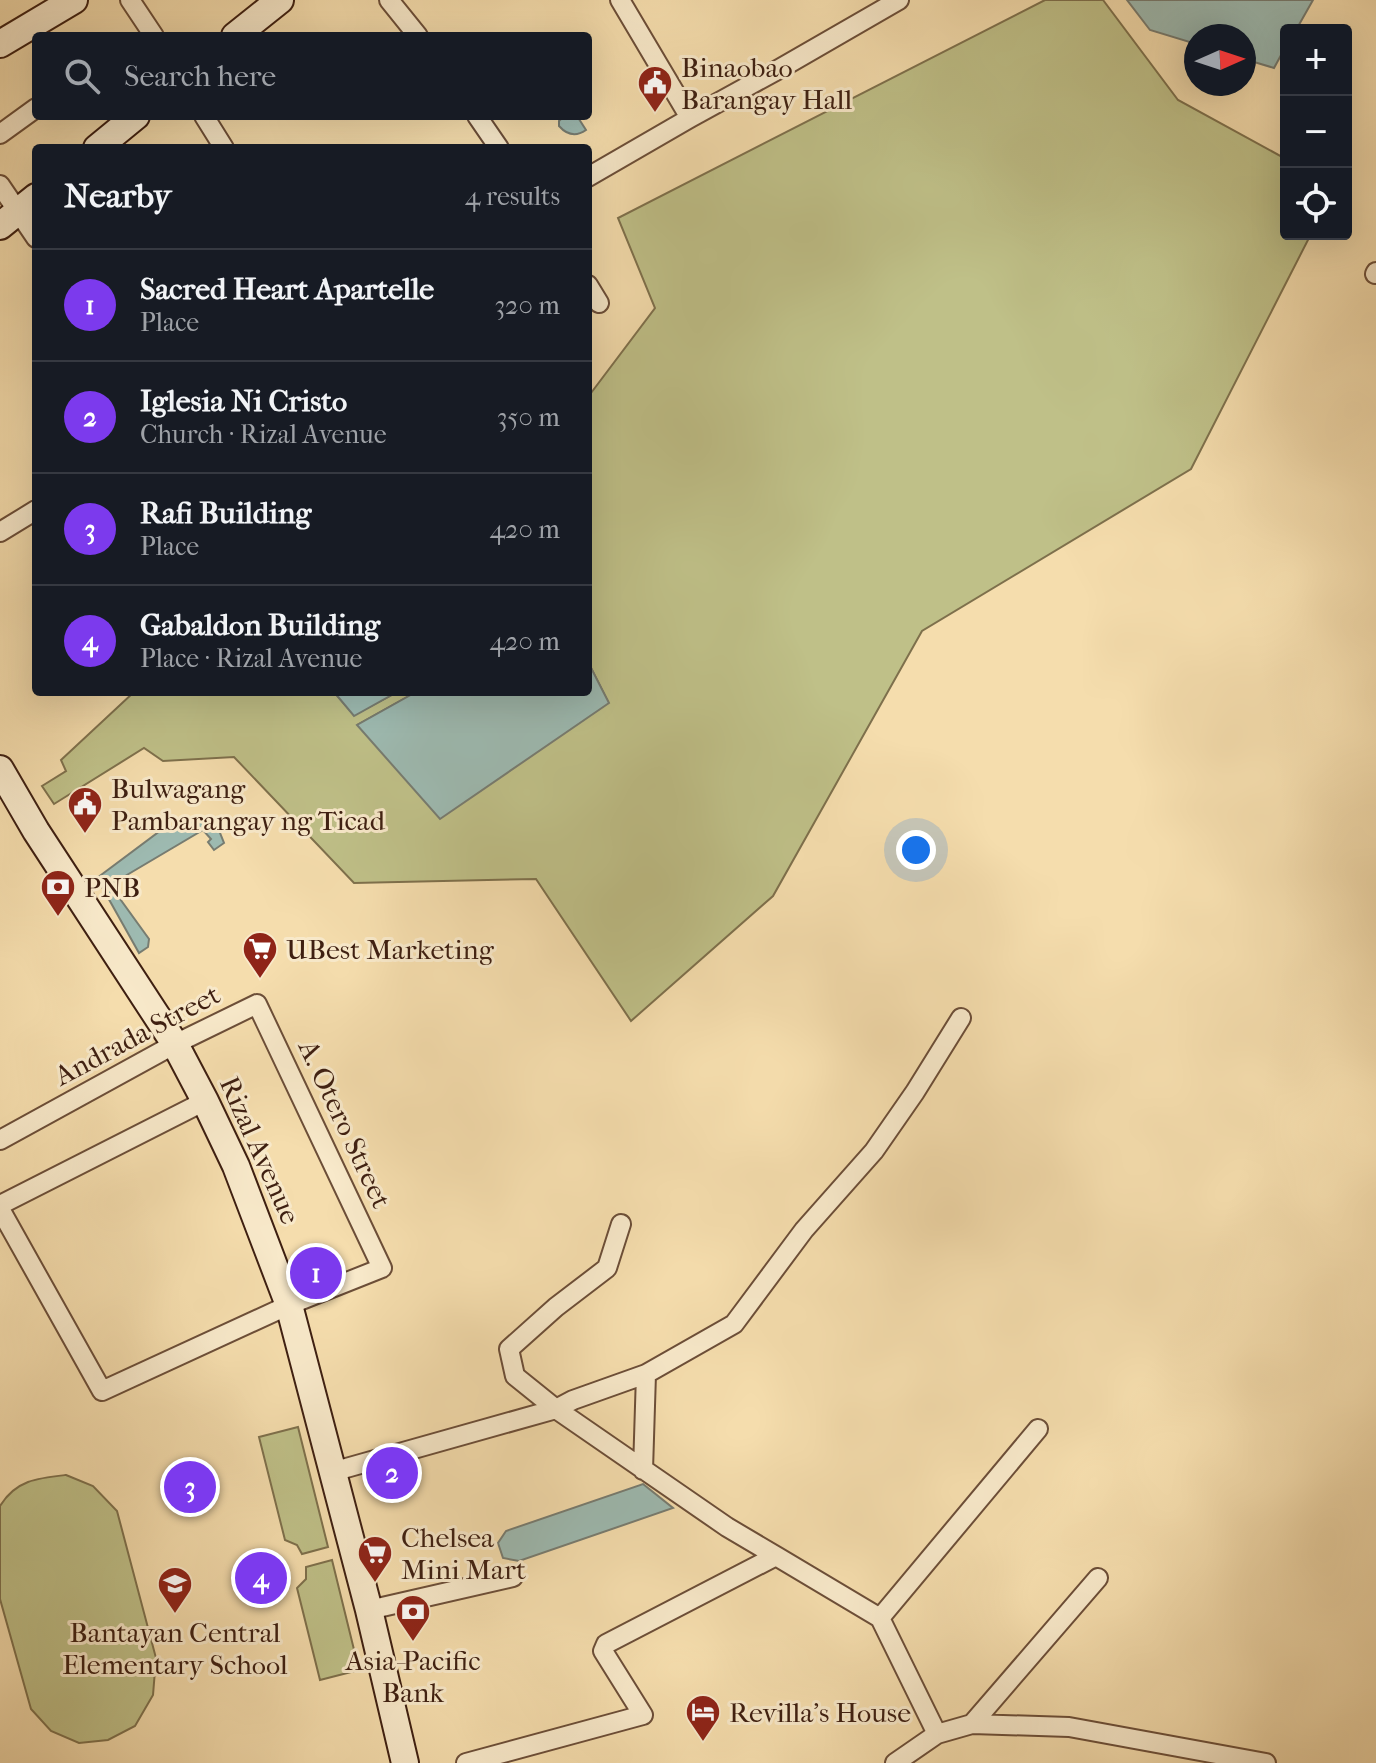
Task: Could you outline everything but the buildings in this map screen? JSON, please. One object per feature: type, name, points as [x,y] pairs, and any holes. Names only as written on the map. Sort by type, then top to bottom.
[{"type":"main road","points":[[0,44],[74,0]]},
{"type":"main road","points":[[240,32],[280,0]]},
{"type":"main road","points":[[102,144],[131,120]]},
{"type":"main road","name":"Rizal Avenue","points":[[6,779],[36,831],[175,1044],[236,1166],[289,1305],[369,1610],[405,1763]]},
{"type":"street","points":[[130,0],[147,32]]},
{"type":"street","points":[[389,0],[415,32]]},
{"type":"street","points":[[620,0],[690,118]]},
{"type":"street","points":[[592,175],[899,0]]},
{"type":"street","points":[[0,134],[32,111]]},
{"type":"street","points":[[206,120],[222,144]]},
{"type":"street","points":[[480,120],[496,144]]},
{"type":"street","points":[[0,185],[32,232]]},
{"type":"street","points":[[592,292],[599,303]]},
{"type":"street","points":[[0,532],[32,512]]},
{"type":"street","name":"Andrada Street","points":[[0,1140],[175,1044],[257,1004]]},
{"type":"street","name":"A. Otero Street","points":[[257,1004],[382,1268],[289,1305]]},
{"type":"street","points":[[332,1472],[556,1409],[646,1374],[734,1324],[804,1230],[874,1151],[961,1018]]},
{"type":"street","points":[[205,1101],[0,1207],[102,1391],[289,1305]]},
{"type":"street","points":[[621,1224],[607,1268],[556,1307],[509,1349],[515,1376],[556,1409],[727,1527],[880,1618],[937,1734]]},
{"type":"street","points":[[643,1470],[646,1374]]},
{"type":"street","points":[[880,1618],[1038,1429]]},
{"type":"street","points":[[466,1763],[643,1715],[603,1651],[606,1644],[776,1556]]},
{"type":"street","points":[[369,1610],[513,1577]]},
{"type":"street","points":[[972,1724],[1098,1578]]},
{"type":"street","points":[[895,1763],[937,1734],[972,1724],[1069,1727],[1266,1763]]},
{"type":"green space","points":[[1045,0],[1103,0],[1178,100],[1280,156],[1280,240],[1308,240],[1191,469],[922,631],[773,896],[631,1021],[536,879],[354,883],[234,757],[163,761],[144,748],[54,804],[42,786],[66,771],[61,760],[130,696],[337,696],[354,715],[390,696],[409,696],[357,725],[608,702],[592,670],[592,392],[655,308],[618,218]]},
{"type":"green space","points":[[298,1427],[328,1547],[302,1554],[297,1545],[285,1540],[259,1437]]},
{"type":"green space","points":[[66,1475],[93,1486],[117,1511],[156,1658],[153,1695],[135,1726],[108,1740],[79,1743],[51,1731],[31,1709],[0,1599],[0,1506],[13,1491],[28,1482]]},
{"type":"green space","points":[[332,1560],[359,1670],[320,1680],[297,1588],[306,1579],[306,1567]]},
{"type":"water","points":[[1127,0],[1313,0],[1299,24],[1280,24],[1280,57],[1274,68],[1256,63],[1256,24],[1184,24],[1184,40],[1150,30]]},
{"type":"water","points":[[580,120],[586,130],[572,134],[559,126],[559,121]]},
{"type":"water","points":[[592,670],[609,703],[440,819],[357,725],[409,696],[592,696]]},
{"type":"water","points":[[337,696],[390,696],[354,716]]},
{"type":"water","points":[[198,818],[218,828],[224,843],[214,850],[208,842],[211,839],[203,830],[110,885],[149,939],[148,947],[139,953],[97,878],[160,831]]},
{"type":"water","points":[[643,1484],[673,1508],[519,1561],[503,1558],[498,1543],[506,1531]]},
{"type":"place","name":"Binaobao Barangay Hall","points":[[655,114]]},
{"type":"place","name":"Bulwagang Pambarangay ng Ticad","points":[[85,835]]},
{"type":"place","name":"PNB","points":[[58,918]]},
{"type":"place","name":"UBest Marketing","points":[[260,980]]},
{"type":"place","name":"Sacred Heart Apartelle","points":[[316,1273]]},
{"type":"place","name":"Iglesia Ni Cristo","points":[[392,1473]]},
{"type":"place","name":"Rafi Building","points":[[190,1487]]},
{"type":"place","name":"Gabaldon Building","points":[[261,1578]]},
{"type":"place","name":"Chelsea Mini Mart","points":[[375,1584]]},
{"type":"place","name":"Bantayan Central Elementary School","points":[[175,1615]]},
{"type":"place","name":"Asia-Pacific Bank","points":[[413,1643]]},
{"type":"place","name":"Revilla's House","points":[[703,1743]]}]
